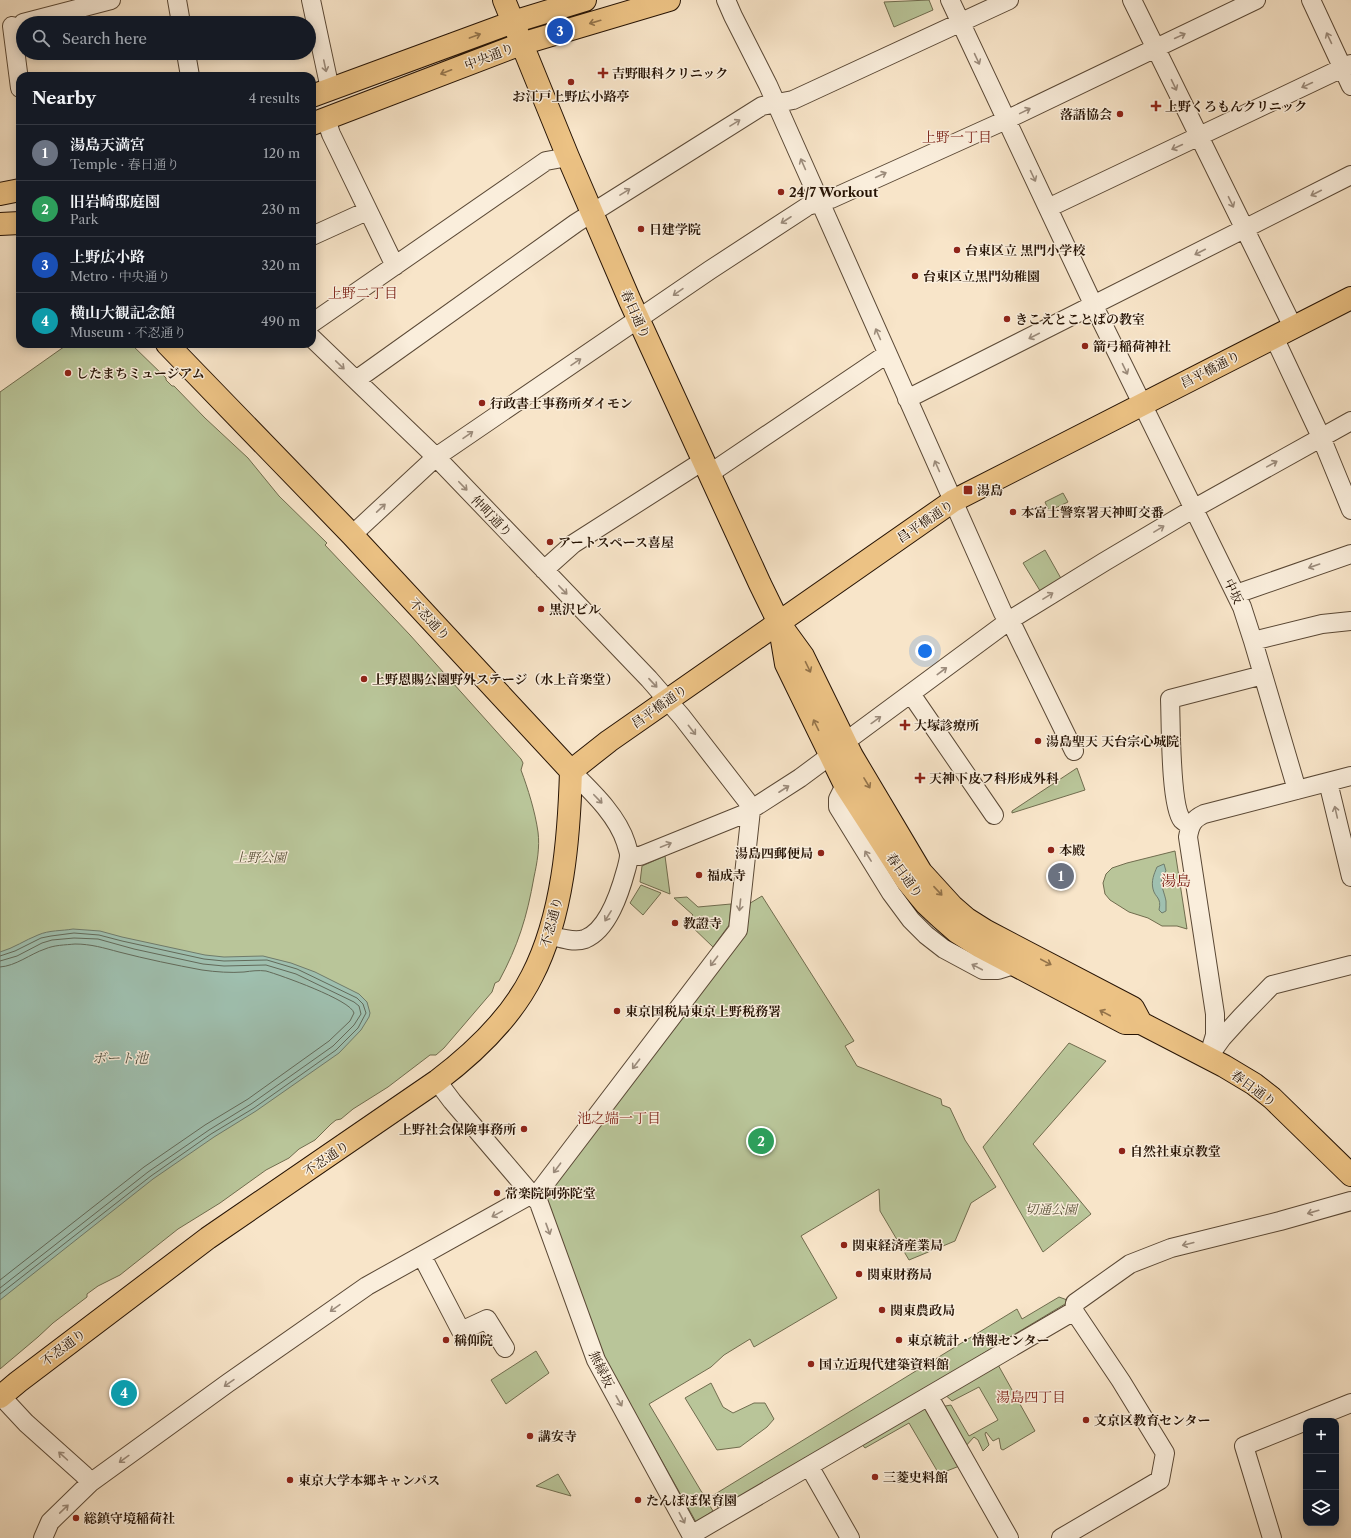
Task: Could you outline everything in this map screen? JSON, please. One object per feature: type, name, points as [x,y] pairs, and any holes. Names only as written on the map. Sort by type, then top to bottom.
[{"type":"main road","name":"春日通り","points":[[504,0],[568,157],[638,319],[779,623],[803,656],[838,749],[845,785],[907,881],[926,904],[941,918],[957,932],[979,946],[1007,955],[1133,1008],[1141,1023],[1242,1076],[1272,1098],[1351,1175]]},
{"type":"main road","name":"中央通り","points":[[321,92],[513,22],[585,0]]},
{"type":"main road","name":"中央通り","points":[[319,121],[521,44],[669,0]]},
{"type":"main road","points":[[0,194],[16,191]]},
{"type":"main road","points":[[0,224],[16,222]]},
{"type":"main road","name":"昌平橋通り","points":[[571,771],[598,749],[952,501],[1351,298]]},
{"type":"main road","name":"不忍通り","points":[[1,1396],[202,1243],[455,1068],[479,1045],[519,998],[532,977],[549,936],[562,874],[570,813],[571,771],[352,535],[171,348]]},
{"type":"main road","name":"春日通り","points":[[838,749],[863,775],[921,872],[938,892],[967,919],[986,931],[1007,955]]},
{"type":"street","points":[[50,16],[111,0]]},
{"type":"street","points":[[178,0],[180,16]]},
{"type":"street","points":[[311,0],[313,16]]},
{"type":"street","points":[[726,0],[776,102],[1003,613],[1010,620],[1074,751]]},
{"type":"street","name":"中坂","points":[[950,0],[1094,306],[1242,607],[1296,790]]},
{"type":"street","points":[[356,380],[481,289],[592,213],[762,106],[776,102],[793,100],[961,24],[1009,0]]},
{"type":"street","points":[[1132,0],[1293,327]]},
{"type":"street","points":[[352,535],[436,457],[710,270],[808,206],[831,199],[1006,120],[1256,0]]},
{"type":"street","points":[[1311,0],[1347,66],[1351,86]]},
{"type":"street","points":[[15,25],[16,38]]},
{"type":"street","points":[[316,46],[321,92]]},
{"type":"street","points":[[18,60],[19,72]]},
{"type":"street","points":[[187,60],[189,72]]},
{"type":"street","points":[[1048,208],[1347,66]]},
{"type":"street","points":[[319,121],[331,134],[394,266]]},
{"type":"street","points":[[316,320],[546,161],[568,157]]},
{"type":"street","points":[[907,399],[1351,175]]},
{"type":"street","points":[[316,234],[367,211]]},
{"type":"street","points":[[1274,337],[1321,437],[1351,510]]},
{"type":"street","name":"仲町通り","points":[[316,342],[436,457],[668,700],[747,800],[751,810]]},
{"type":"street","points":[[544,570],[573,544],[706,468],[887,354]]},
{"type":"street","points":[[629,856],[640,856],[751,810],[800,778],[1010,620],[1193,509],[1351,421]]},
{"type":"street","points":[[1236,594],[1351,554]]},
{"type":"street","points":[[1253,641],[1322,624],[1351,621]]},
{"type":"street","points":[[1190,826],[1182,820],[1179,814],[1174,788],[1170,699],[1263,675]]},
{"type":"street","points":[[911,694],[994,815]]},
{"type":"street","points":[[549,936],[570,940],[585,939],[601,927],[611,911],[621,889],[629,856],[620,828],[603,804],[571,771]]},
{"type":"street","points":[[1208,1058],[1214,1035],[1215,1014],[1188,837],[1190,826],[1196,817],[1204,814],[1351,776]]},
{"type":"street","points":[[1328,782],[1351,877]]},
{"type":"street","points":[[845,785],[838,799],[838,808],[891,893],[911,920],[926,935],[944,949],[983,970],[998,970],[1007,955]]},
{"type":"street","points":[[43,1538],[50,1522],[90,1483],[228,1383],[367,1286],[541,1189],[738,930],[751,810]]},
{"type":"street","points":[[891,857],[889,882],[891,893]]},
{"type":"street","points":[[1208,1058],[1222,1038],[1272,986],[1351,965]]},
{"type":"street","name":"無縁坂","points":[[437,1081],[452,1101],[539,1203],[596,1360],[692,1537]]},
{"type":"street","points":[[1061,1538],[1160,1480],[1165,1453],[1074,1311],[1075,1303],[1130,1264],[1171,1248],[1280,1221],[1351,1201]]},
{"type":"street","points":[[422,1256],[461,1331],[488,1319],[505,1348]]},
{"type":"street","points":[[692,1537],[809,1466],[1074,1311]]},
{"type":"street","points":[[1,1396],[22,1419],[84,1475],[90,1483]]},
{"type":"street","points":[[929,1397],[1009,1538]]},
{"type":"street","points":[[1272,1538],[1244,1446],[1351,1403]]},
{"type":"street","points":[[809,1466],[850,1538]]},
{"type":"green space","points":[[929,0],[933,10],[894,27],[884,2]]},
{"type":"green space","name":"上野公園","points":[[62,348],[135,348],[166,378],[172,386],[174,386],[205,418],[248,458],[279,496],[327,543],[325,545],[410,635],[521,759],[523,763],[521,770],[531,800],[539,838],[531,892],[525,918],[512,956],[499,981],[495,983],[492,992],[444,1048],[436,1055],[430,1055],[388,1087],[353,1109],[341,1119],[336,1120],[315,1140],[299,1149],[289,1158],[266,1170],[220,1203],[178,1229],[120,1275],[98,1286],[87,1294],[87,1297],[53,1323],[0,1369],[0,392]]},
{"type":"green space","points":[[1063,493],[1068,502],[1049,511],[1045,502]]},
{"type":"green space","points":[[1045,550],[1063,582],[1042,594],[1023,563]]},
{"type":"green space","points":[[1077,768],[1085,790],[1012,813],[1012,811]]},
{"type":"green space","points":[[1175,851],[1187,929],[1177,926],[1162,926],[1148,918],[1129,912],[1110,900],[1105,894],[1103,883],[1106,874],[1112,868]]},
{"type":"green space","points":[[665,856],[670,894],[640,882],[642,866]]},
{"type":"green space","points":[[641,885],[661,893],[643,915],[630,903]]},
{"type":"green space","points":[[762,896],[854,1041],[845,1046],[857,1066],[941,1099],[942,1105],[950,1108],[965,1140],[996,1187],[971,1203],[955,1241],[909,1260],[880,1211],[879,1189],[801,1236],[837,1298],[754,1347],[750,1339],[724,1355],[711,1367],[649,1404],[713,1511],[696,1522],[601,1352],[542,1194],[747,905]]},
{"type":"green space","points":[[687,897],[698,907],[731,904],[729,925],[713,947],[687,922],[693,915],[674,898]]},
{"type":"green space","name":"切通公園","points":[[1069,1043],[1106,1061],[1033,1144],[1091,1214],[1043,1252],[983,1147]]},
{"type":"green space","points":[[1059,1297],[1070,1301],[722,1515],[712,1496],[1017,1309],[1022,1319]]},
{"type":"green space","points":[[536,1351],[549,1373],[506,1404],[491,1380]]},
{"type":"green space","points":[[997,1363],[1035,1431],[1003,1450],[1001,1449],[999,1438],[993,1441],[986,1432],[985,1434],[989,1445],[983,1451],[978,1440],[974,1437],[964,1448],[940,1407],[951,1405],[969,1436],[998,1420],[979,1387],[952,1401],[942,1392]]},
{"type":"green space","points":[[711,1383],[723,1407],[733,1413],[754,1403],[765,1403],[774,1419],[767,1427],[740,1447],[717,1450],[685,1398]]},
{"type":"green space","points":[[926,1404],[962,1465],[939,1474],[909,1423],[865,1448],[860,1442]]},
{"type":"green space","points":[[558,1474],[571,1496],[536,1486]]},
{"type":"water","points":[[1164,864],[1166,871],[1163,874],[1162,882],[1166,901],[1166,911],[1162,913],[1159,910],[1160,902],[1154,892],[1152,883],[1157,867]]},
{"type":"water","name":"ボート池","points":[[73,929],[100,931],[205,955],[224,957],[263,956],[291,963],[315,972],[359,994],[367,1002],[370,1013],[361,1030],[339,1053],[256,1111],[214,1137],[153,1179],[0,1300],[0,952],[42,933]]},
{"type":"place","name":"上野広小路","points":[[560,31]]},
{"type":"place","name":"吉野眼科クリニック","points":[[603,73]]},
{"type":"place","name":"お江戸上野広小路亭","points":[[571,82]]},
{"type":"place","name":"上野くろもんクリニック","points":[[1156,106]]},
{"type":"place","name":"落語協会","points":[[1120,114]]},
{"type":"place","name":"24/7 Workout","points":[[781,192]]},
{"type":"place","name":"日建学院","points":[[641,229]]},
{"type":"place","name":"台東区立 黒門小学校","points":[[957,250]]},
{"type":"place","name":"台東区立黒門幼稚園","points":[[915,276]]},
{"type":"place","name":"きこえとことばの教室","points":[[1007,319]]},
{"type":"place","name":"箭弓稲荷神社","points":[[1085,346]]},
{"type":"place","name":"したまちミュージアム","points":[[68,373]]},
{"type":"place","name":"行政書士事務所ダイモン","points":[[482,403]]},
{"type":"place","name":"湯島","points":[[968,490]]},
{"type":"place","name":"本富士警察署天神町交番","points":[[1013,512]]},
{"type":"place","name":"アートスペース喜屋","points":[[550,542]]},
{"type":"place","name":"黒沢ビル","points":[[541,609]]},
{"type":"place","name":"上野恩賜公園野外ステージ（水上音楽堂）","points":[[364,679]]},
{"type":"place","name":"大塚診療所","points":[[905,725]]},
{"type":"place","name":"湯島聖天 天台宗心城院","points":[[1038,741]]},
{"type":"place","name":"天神下皮フ科形成外科","points":[[920,778]]},
{"type":"place","name":"本殿","points":[[1051,850]]},
{"type":"place","name":"湯島四郵便局","points":[[821,853]]},
{"type":"place","name":"福成寺","points":[[699,875]]},
{"type":"place","name":"湯島天満宮","points":[[1061,876]]},
{"type":"place","name":"教證寺","points":[[675,923]]},
{"type":"place","name":"東京国税局東京上野税務署","points":[[617,1011]]},
{"type":"place","name":"上野社会保険事務所","points":[[524,1129]]},
{"type":"place","name":"旧岩崎邸庭園","points":[[761,1141]]},
{"type":"place","name":"自然社東京教堂","points":[[1122,1151]]},
{"type":"place","name":"常楽院阿弥陀堂","points":[[497,1193]]},
{"type":"place","name":"関東経済産業局","points":[[844,1245]]},
{"type":"place","name":"関東財務局","points":[[859,1274]]},
{"type":"place","name":"関東農政局","points":[[882,1310]]},
{"type":"place","name":"稱仰院","points":[[446,1340]]},
{"type":"place","name":"東京統計・情報センター","points":[[899,1340]]},
{"type":"place","name":"国立近現代建築資料館","points":[[811,1364]]},
{"type":"place","name":"横山大観記念館","points":[[124,1393]]},
{"type":"place","name":"文京区教育センター","points":[[1086,1420]]},
{"type":"place","name":"講安寺","points":[[530,1436]]},
{"type":"place","name":"三菱史料館","points":[[875,1477]]},
{"type":"place","name":"東京大学本郷キャンパス","points":[[290,1480]]},
{"type":"place","name":"たんぽぽ保育園","points":[[638,1500]]},
{"type":"place","name":"総鎮守境稲荷社","points":[[76,1518]]},
{"type":"district","name":"上野一丁目","points":[[957,137]]},
{"type":"district","name":"上野二丁目","points":[[363,293]]},
{"type":"district","name":"湯島","points":[[1176,881]]},
{"type":"district","name":"池之端一丁目","points":[[619,1118]]},
{"type":"district","name":"湯島四丁目","points":[[1031,1397]]}]
